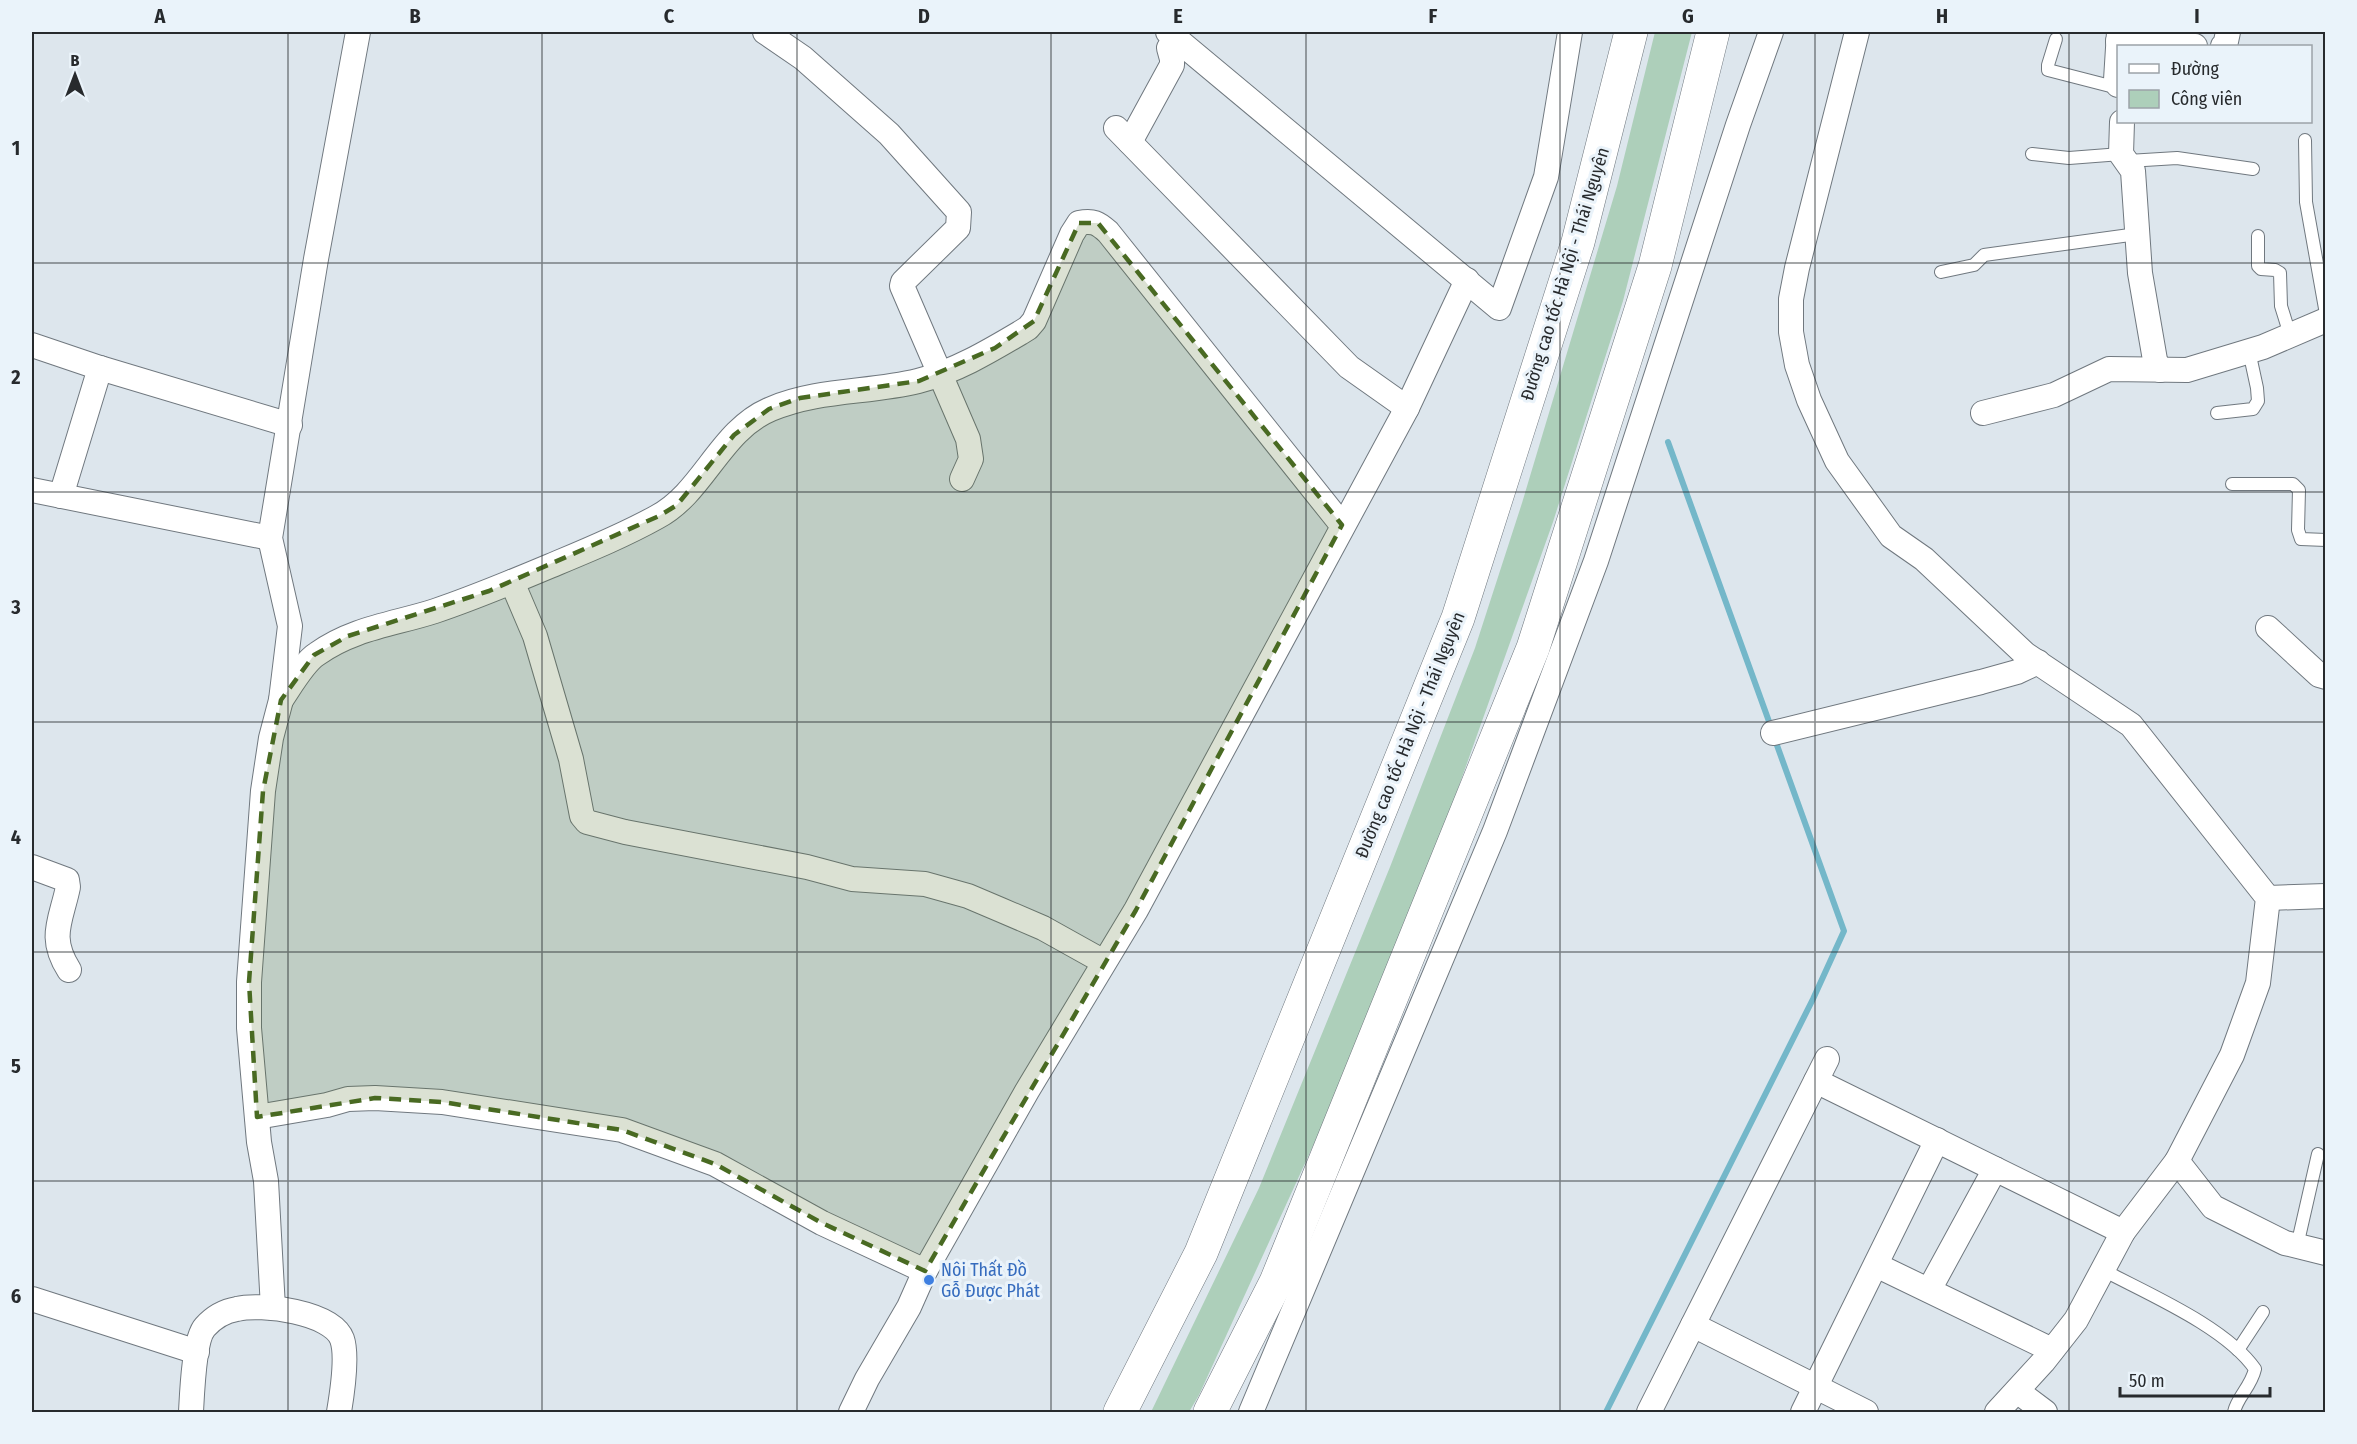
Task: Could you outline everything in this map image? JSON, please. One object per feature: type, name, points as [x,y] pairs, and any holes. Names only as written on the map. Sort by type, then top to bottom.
[{"type":"highway","name":"Đường cao tốc Hà Nội - Thái Nguyên","points":[[1120,1413],[1201,1253],[1458,618],[1578,242],[1631,32]]},
{"type":"highway","points":[[1210,1413],[1276,1282],[1533,648],[1655,266],[1713,32]]},
{"type":"street","points":[[273,1308],[267,1191],[257,1117],[249,1028],[249,982],[263,791],[271,738],[281,700],[290,626],[270,538],[316,259],[358,32]]},
{"type":"street","points":[[765,32],[803,58],[889,134],[959,212],[958,228],[903,282],[902,286],[970,447],[970,459],[962,479]]},
{"type":"street","points":[[1407,408],[1349,367],[1123,135],[1172,64],[1169,48],[1172,35],[1499,308],[1546,177],[1570,32]]},
{"type":"street","points":[[1251,1413],[1503,809],[1596,561],[1738,125],[1771,32]]},
{"type":"street","points":[[1857,32],[1793,288],[1791,332],[1797,364],[1809,400],[1837,461],[1891,536],[1924,559],[2025,654],[2131,725],[2268,898],[2258,983],[2232,1054],[2177,1161],[2123,1232],[2076,1320],[1997,1413]]},
{"type":"street","points":[[2119,36],[2187,45]]},
{"type":"street","points":[[2117,65],[2117,83]]},
{"type":"street","points":[[2122,123],[2125,157],[2133,171],[2140,273],[2155,360],[2160,370]]},
{"type":"street","points":[[281,700],[314,656],[348,636],[433,611],[512,582],[613,540],[659,516],[677,505],[734,435],[749,421],[769,409],[800,398],[919,381],[941,374],[995,348],[1028,328],[1034,321],[1072,234],[1079,223],[1089,220],[1098,223],[1108,232],[1342,525]]},
{"type":"street","points":[[851,1413],[867,1379],[909,1307],[925,1271],[1027,1091],[1136,910],[1407,408],[1467,280]]},
{"type":"street","points":[[1983,413],[2054,395],[2109,369],[2187,370],[2249,351],[2325,320]]},
{"type":"street","points":[[32,345],[100,368],[290,425]]},
{"type":"street","points":[[61,496],[100,368]]},
{"type":"street","points":[[32,490],[270,538]]},
{"type":"street","points":[[512,582],[535,636],[571,759],[582,816],[587,822],[625,832],[807,867],[852,879],[877,883],[897,881],[925,884],[968,896],[1043,928],[1104,962]]},
{"type":"street","points":[[2268,628],[2319,675],[2325,677]]},
{"type":"street","points":[[1773,733],[1981,682],[2017,672],[2038,662]]},
{"type":"street","points":[[32,867],[67,880],[67,893],[56,933],[59,953],[69,970]]},
{"type":"street","points":[[2268,898],[2325,896]]},
{"type":"street","points":[[1649,1413],[1821,1070],[1937,1140],[2123,1232]]},
{"type":"street","points":[[257,1117],[327,1105],[348,1099],[375,1098],[442,1102],[622,1130],[715,1164],[822,1223],[925,1271]]},
{"type":"street","points":[[1803,1413],[1937,1140]]},
{"type":"street","points":[[2177,1161],[2213,1207],[2285,1243],[2325,1253]]},
{"type":"street","points":[[1929,1290],[1995,1169]]},
{"type":"street","points":[[1876,1265],[2052,1350]]},
{"type":"street","points":[[32,1299],[197,1352]]},
{"type":"street","points":[[191,1413],[198,1340],[204,1328],[218,1315],[237,1309],[262,1306],[317,1318],[337,1329],[343,1341],[344,1380],[339,1413]]},
{"type":"street","points":[[1693,1324],[1866,1413]]},
{"type":"street","points":[[2017,1390],[2045,1413]]},
{"type":"lane","points":[[2056,39],[2048,65],[2049,70],[2117,86]]},
{"type":"lane","points":[[2305,140],[2306,202],[2325,314]]},
{"type":"lane","points":[[2032,154],[2069,158],[2177,158],[2253,169]]},
{"type":"lane","points":[[1941,272],[1974,265],[1984,255],[2138,234]]},
{"type":"lane","points":[[2258,236],[2258,266],[2261,269],[2275,270],[2280,273],[2281,306],[2290,335]]},
{"type":"lane","points":[[2217,413],[2253,409],[2258,401],[2249,351]]},
{"type":"lane","points":[[2232,484],[2293,484],[2299,490],[2298,530],[2301,539],[2325,540]]},
{"type":"lane","points":[[2296,1246],[2318,1154]]},
{"type":"lane","points":[[2103,1270],[2173,1307],[2246,1355],[2255,1369],[2253,1381],[2235,1407],[2234,1413]]},
{"type":"lane","points":[[2238,1350],[2263,1312]]},
{"type":"highlighted area","points":[[1079,223],[1098,223],[1342,525],[1136,910],[925,1271],[822,1223],[715,1164],[622,1130],[442,1102],[375,1098],[257,1117],[249,982],[263,791],[281,700],[314,655],[348,636],[489,591],[659,516],[677,505],[734,435],[769,409],[800,398],[919,381],[995,348],[1034,321]]},
{"type":"green space","points":[[1655,32],[1692,32],[1623,301],[1553,522],[1430,867],[1334,1100],[1199,1395],[1189,1412],[1151,1412],[1259,1188],[1390,867],[1475,648],[1522,503],[1617,186]]},
{"type":"waterway","points":[[1668,442],[1771,727]]},
{"type":"waterway","points":[[1606,1412],[1813,999],[1844,931],[1774,737]]},
{"type":"place","name":"Nội Thất Đồ Gỗ Được Phát","points":[[929,1280]]}]
